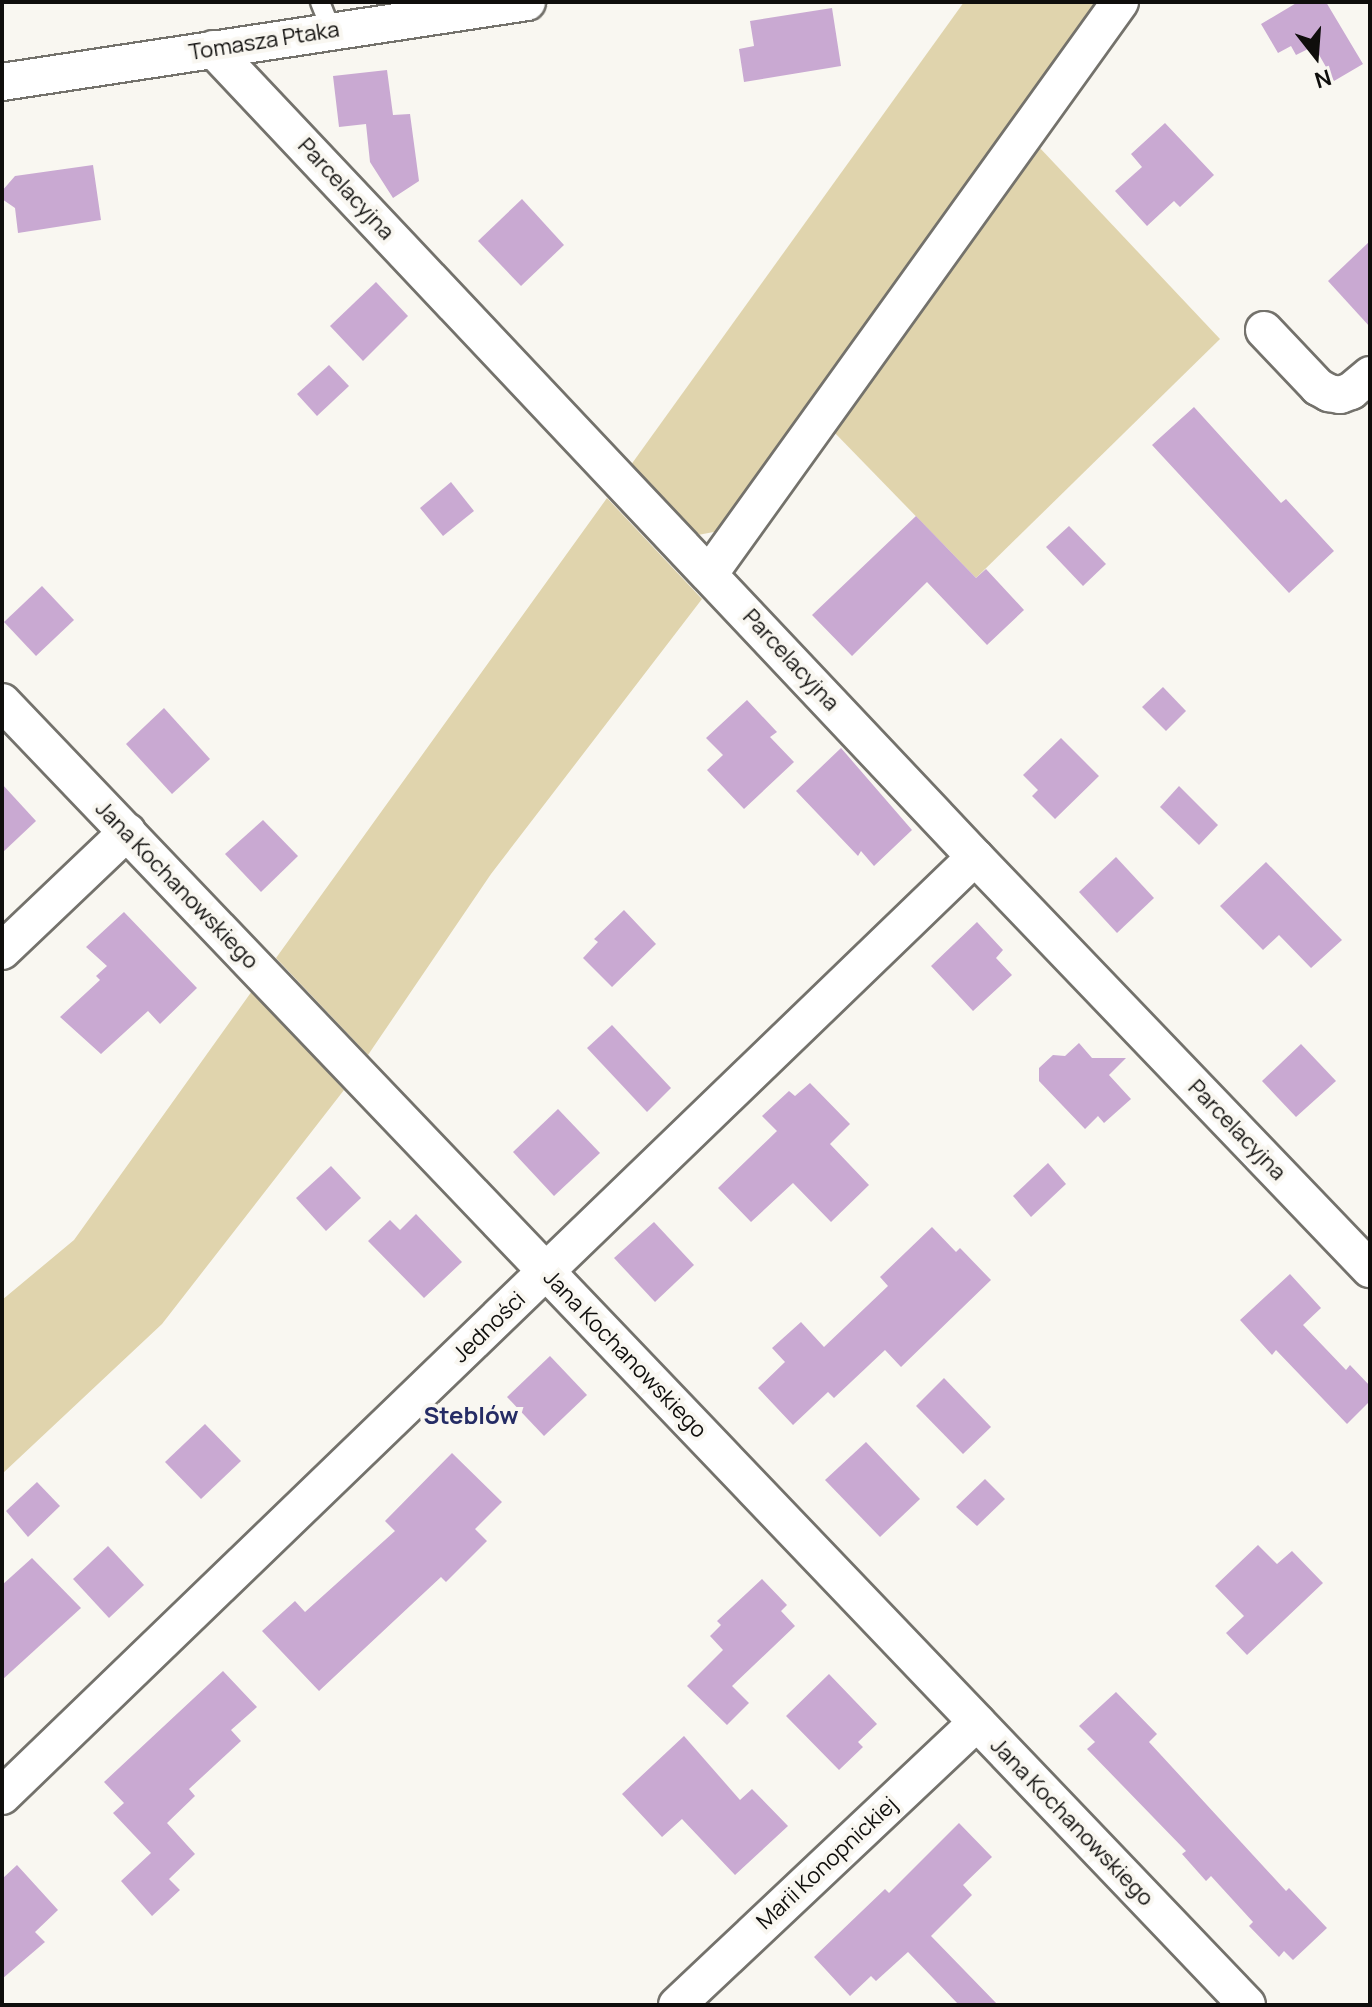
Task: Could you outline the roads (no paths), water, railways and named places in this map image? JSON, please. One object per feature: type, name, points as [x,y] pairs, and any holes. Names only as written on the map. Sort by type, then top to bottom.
[{"type":"street","name":"Tomasza Ptaka","points":[[2,82],[213,49],[326,16],[527,2]]},
{"type":"street","points":[[710,573],[1120,2]]},
{"type":"street","name":"Parcelacyjna","points":[[213,49],[975,857],[1370,1269]]},
{"type":"street","points":[[1264,330],[1318,387],[1329,393],[1351,391],[1370,375]]},
{"type":"street","name":"Jana Kochanowskiego","points":[[2,702],[1247,2005]]},
{"type":"street","points":[[2,951],[127,832]]},
{"type":"street","name":"Jedności","points":[[2,1796],[975,857]]},
{"type":"street","name":"Marii Konopnickiej","points":[[677,2005],[977,1722]]},
{"type":"district","name":"Steblów","points":[[471,1415]]}]
